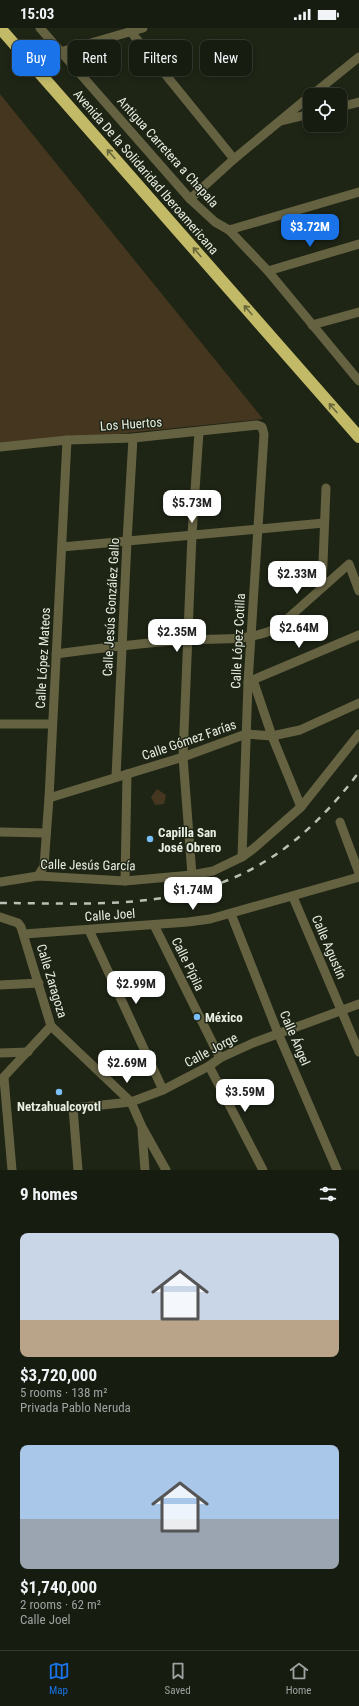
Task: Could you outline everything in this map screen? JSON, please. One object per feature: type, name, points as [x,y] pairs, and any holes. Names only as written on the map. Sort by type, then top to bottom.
[{"type":"highway","name":"Avenida De la Solidaridad Iberoamericana","points":[[0,28],[359,437]]},
{"type":"street","name":"Antigua Carretera a Chapala","points":[[40,28],[50,40]]},
{"type":"street","points":[[60,52],[143,28]]},
{"type":"street","points":[[131,32],[234,159]]},
{"type":"street","name":"Antigua Carretera a Chapala","points":[[60,52],[190,199],[215,222],[229,230],[268,271],[359,381]]},
{"type":"street","points":[[321,88],[359,57]]},
{"type":"street","points":[[190,199],[234,159],[303,102]]},
{"type":"street","points":[[347,105],[359,102]]},
{"type":"street","points":[[278,122],[303,116]]},
{"type":"street","points":[[229,230],[359,192]]},
{"type":"street","points":[[268,271],[359,244]]},
{"type":"street","points":[[312,325],[359,312]]},
{"type":"street","name":"Los Huertos","points":[[0,447],[67,440],[134,438],[257,425],[262,427]]},
{"type":"street","name":"Calle López Cotilla","points":[[242,857],[246,734],[250,682],[250,637],[264,434],[262,427]]},
{"type":"street","points":[[192,875],[183,758],[192,534],[199,432]]},
{"type":"street","name":"Calle Jesús González Gallo","points":[[116,777],[127,541],[134,438]]},
{"type":"street","name":"Calle López Mateos","points":[[38,876],[44,866],[49,798],[67,440]]},
{"type":"street","points":[[322,587],[326,488]]},
{"type":"street","points":[[62,547],[324,522]]},
{"type":"street","points":[[56,654],[123,645],[250,637],[266,633],[277,628],[349,564],[359,590]]},
{"type":"street","points":[[301,807],[250,682],[359,636]]},
{"type":"street","name":"Calle Gómez Farías","points":[[49,798],[183,758],[246,734],[272,736],[300,730],[359,703]]},
{"type":"street","points":[[0,724],[52,724]]},
{"type":"street","name":"Calle Jesús García","points":[[0,882],[38,876],[125,881],[192,875],[213,871],[242,857],[253,849],[301,807],[359,734]]},
{"type":"street","points":[[125,881],[127,774]]},
{"type":"street","points":[[340,822],[359,873]]},
{"type":"street","points":[[0,832],[46,834]]},
{"type":"street","name":"Calle Joel","points":[[23,930],[89,930],[210,919],[293,897],[359,877]]},
{"type":"street","name":"Calle Agustín","points":[[293,897],[359,1052]]},
{"type":"street","name":"Calle Ángel","points":[[231,914],[278,1034],[337,1170]]},
{"type":"street","points":[[0,917],[18,923],[23,930]]},
{"type":"street","name":"Calle Pípila","points":[[154,924],[220,1058]]},
{"type":"street","name":"Calle Zaragoza","points":[[23,930],[51,1026],[132,1102],[142,1127],[166,1170]]},
{"type":"street","points":[[89,930],[163,1090]]},
{"type":"street","points":[[0,985],[38,983]]},
{"type":"street","name":"Calle Jorge","points":[[78,1170],[73,1108],[132,1102],[163,1090],[209,1066],[220,1058],[278,1034],[359,1004]]},
{"type":"street","points":[[12,1170],[8,1117],[2,1080],[51,1026]]},
{"type":"street","points":[[0,1053],[28,1052]]},
{"type":"street","points":[[209,1066],[263,1170]]},
{"type":"street","points":[[142,1127],[145,1170]]},
{"type":"shaded area","points":[[0,94],[263,419],[0,446]]},
{"type":"shaded area","points":[[157,789],[166,795],[164,804],[155,805],[151,797]]},
{"type":"railway","points":[[0,903],[116,903],[155,899],[187,893],[217,884],[245,873],[294,841],[317,821],[359,772]]},
{"type":"place","name":"Capilla San José Obrero","points":[[150,839]]},
{"type":"place","name":"México","points":[[197,1017]]},
{"type":"place","name":"Netzahualcoyotl","points":[[59,1092]]}]
